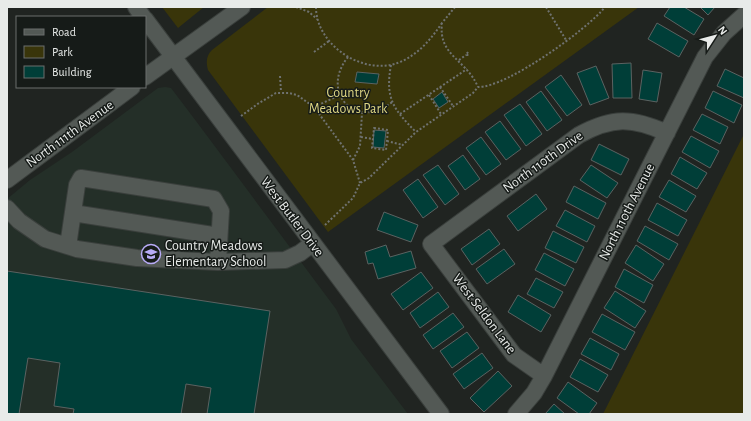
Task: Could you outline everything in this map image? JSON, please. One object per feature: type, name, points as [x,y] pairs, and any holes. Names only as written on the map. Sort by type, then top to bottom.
[{"type":"street","name":"West Butler Drive","points":[[136,7],[143,16]]},
{"type":"street","points":[[146,77],[242,7]]},
{"type":"street","name":"North 110th Avenue","points":[[516,414],[534,393],[544,376],[704,57],[724,32],[744,15]]},
{"type":"street","name":"West Butler Drive","points":[[146,21],[441,414]]},
{"type":"street","name":"North 111th Avenue","points":[[7,180],[131,88]]},
{"type":"street","name":"North 110th Drive","points":[[431,244],[579,135],[592,128],[607,123],[634,121],[646,123],[667,133]]},
{"type":"street","points":[[68,246],[77,185],[81,178],[214,199],[221,211],[218,262]]},
{"type":"street","points":[[7,208],[30,230],[44,239],[68,246],[137,258],[218,262],[285,260],[300,253],[312,244]]},
{"type":"street","points":[[73,213],[220,236]]},
{"type":"street","name":"West Seldon Lane","points":[[431,244],[514,355],[544,376]]},
{"type":"path","points":[[296,7],[305,10],[317,19]]},
{"type":"path","points":[[316,7],[317,19],[329,41],[348,57],[380,66],[401,62],[426,45],[455,7]]},
{"type":"path","points":[[546,7],[567,40]]},
{"type":"path","points":[[478,87],[484,87],[501,82],[545,56],[593,20],[605,7]]},
{"type":"path","points":[[442,23],[442,41],[448,51],[467,69],[478,87]]},
{"type":"path","points":[[314,52],[329,41]]},
{"type":"path","points":[[459,60],[468,53]]},
{"type":"path","points":[[348,57],[338,74],[337,83],[340,95],[349,105],[362,112],[376,112],[392,102]]},
{"type":"path","points":[[391,65],[388,88],[392,102],[400,114],[416,132]]},
{"type":"path","points":[[400,114],[467,69]]},
{"type":"path","points":[[280,76],[281,92]]},
{"type":"path","points":[[440,87],[453,106]]},
{"type":"path","points":[[324,225],[353,198],[360,183],[369,178],[416,132],[473,93],[478,87]]},
{"type":"path","points":[[241,116],[267,97],[281,92],[298,95],[314,107],[353,160],[360,183]]},
{"type":"path","points":[[314,107],[340,95]]},
{"type":"path","points":[[428,95],[442,114]]},
{"type":"path","points":[[353,160],[357,153],[361,137],[362,112]]},
{"type":"path","points":[[374,128],[388,130],[387,141],[386,150],[372,148],[374,128]]},
{"type":"path","points":[[361,137],[373,139]]},
{"type":"path","points":[[387,141],[402,145]]},
{"type":"shaded area","name":"Country Meadows Elementary School","points":[[158,88],[171,88],[336,309],[351,339],[408,414],[7,414],[7,199],[30,180],[72,152]]},
{"type":"green space","points":[[162,7],[204,7],[178,28]]},
{"type":"green space","name":"Country Meadows Park","points":[[268,7],[639,7],[328,232],[208,70],[207,59],[212,50]]},
{"type":"green space","points":[[744,134],[744,414],[603,414]]},
{"type":"building","points":[[670,7],[684,7],[704,19],[694,35],[664,16]]},
{"type":"building","points":[[700,7],[715,7],[708,15]]},
{"type":"building","points":[[657,23],[688,41],[679,57],[648,39]]},
{"type":"building","points":[[631,63],[632,98],[613,98],[612,64]]},
{"type":"building","points":[[596,66],[609,98],[590,105],[577,73]]},
{"type":"building","points":[[725,69],[744,78],[744,98],[717,86]]},
{"type":"building","points":[[643,70],[662,73],[657,102],[639,99]]},
{"type":"building","points":[[357,72],[379,74],[377,84],[355,82]]},
{"type":"building","points":[[561,75],[582,105],[567,116],[545,87]]},
{"type":"building","points":[[541,91],[562,120],[547,131],[526,102]]},
{"type":"building","points":[[713,91],[742,105],[734,123],[705,108]]},
{"type":"building","points":[[442,92],[448,102],[439,108],[433,99]]},
{"type":"building","points":[[520,104],[542,134],[526,146],[504,115]]},
{"type":"building","points":[[702,114],[728,127],[720,144],[693,130]]},
{"type":"building","points":[[500,121],[521,149],[506,160],[485,132]]},
{"type":"building","points":[[374,130],[386,131],[384,148],[373,147]]},
{"type":"building","points":[[691,136],[719,151],[710,168],[682,152]]},
{"type":"building","points":[[481,137],[501,164],[486,175],[466,148]]},
{"type":"building","points":[[599,144],[629,159],[621,175],[591,160]]},
{"type":"building","points":[[463,155],[480,179],[465,190],[448,166]]},
{"type":"building","points":[[680,157],[707,173],[697,189],[671,174]]},
{"type":"building","points":[[438,165],[459,194],[445,205],[423,175]]},
{"type":"building","points":[[591,165],[618,183],[607,198],[580,180]]},
{"type":"building","points":[[418,179],[438,207],[423,218],[403,190]]},
{"type":"building","points":[[669,180],[696,196],[686,212],[659,197]]},
{"type":"building","points":[[574,186],[606,203],[598,219],[566,202]]},
{"type":"building","points":[[536,194],[547,209],[518,231],[507,216]]},
{"type":"building","points":[[657,203],[687,220],[678,236],[648,220]]},
{"type":"building","points":[[565,210],[595,226],[587,242],[556,226]]},
{"type":"building","points":[[384,212],[418,225],[411,242],[377,230]]},
{"type":"building","points":[[645,226],[678,244],[669,260],[637,241]]},
{"type":"building","points":[[489,229],[500,244],[472,265],[461,249]]},
{"type":"building","points":[[553,231],[584,247],[576,263],[545,248]]},
{"type":"building","points":[[386,245],[390,257],[411,251],[416,268],[378,279],[373,263],[368,264],[365,252]]},
{"type":"building","points":[[636,245],[664,264],[653,281],[625,263]]},
{"type":"building","points":[[504,249],[515,264],[487,284],[476,269]]},
{"type":"building","points":[[544,253],[574,269],[565,286],[535,270]]},
{"type":"building","points":[[624,269],[653,285],[644,303],[615,287]]},
{"type":"building","points":[[7,271],[270,311],[254,414],[207,414],[211,388],[186,384],[181,414],[73,414],[74,409],[54,406],[60,363],[28,358],[19,414],[7,414]]},
{"type":"building","points":[[421,272],[433,288],[403,310],[391,294]]},
{"type":"building","points":[[536,278],[563,292],[554,308],[527,294]]},
{"type":"building","points":[[615,291],[646,311],[635,328],[604,308]]},
{"type":"building","points":[[438,292],[449,307],[420,328],[410,313]]},
{"type":"building","points":[[518,295],[551,315],[541,332],[508,312]]},
{"type":"building","points":[[453,313],[464,327],[433,349],[423,335]]},
{"type":"building","points":[[602,314],[635,332],[625,350],[592,332]]},
{"type":"building","points":[[467,332],[479,348],[452,368],[440,351]]},
{"type":"building","points":[[590,338],[619,354],[611,370],[581,354]]},
{"type":"building","points":[[482,353],[493,368],[464,389],[453,374]]},
{"type":"building","points":[[580,359],[608,375],[598,392],[570,377]]},
{"type":"building","points":[[498,371],[512,386],[484,412],[470,398]]},
{"type":"building","points":[[568,382],[597,403],[589,414],[579,414],[557,398]]},
{"type":"building","points":[[554,404],[565,414],[545,414]]},
{"type":"place","name":"Country Meadows Elementary School","points":[[151,254]]}]
